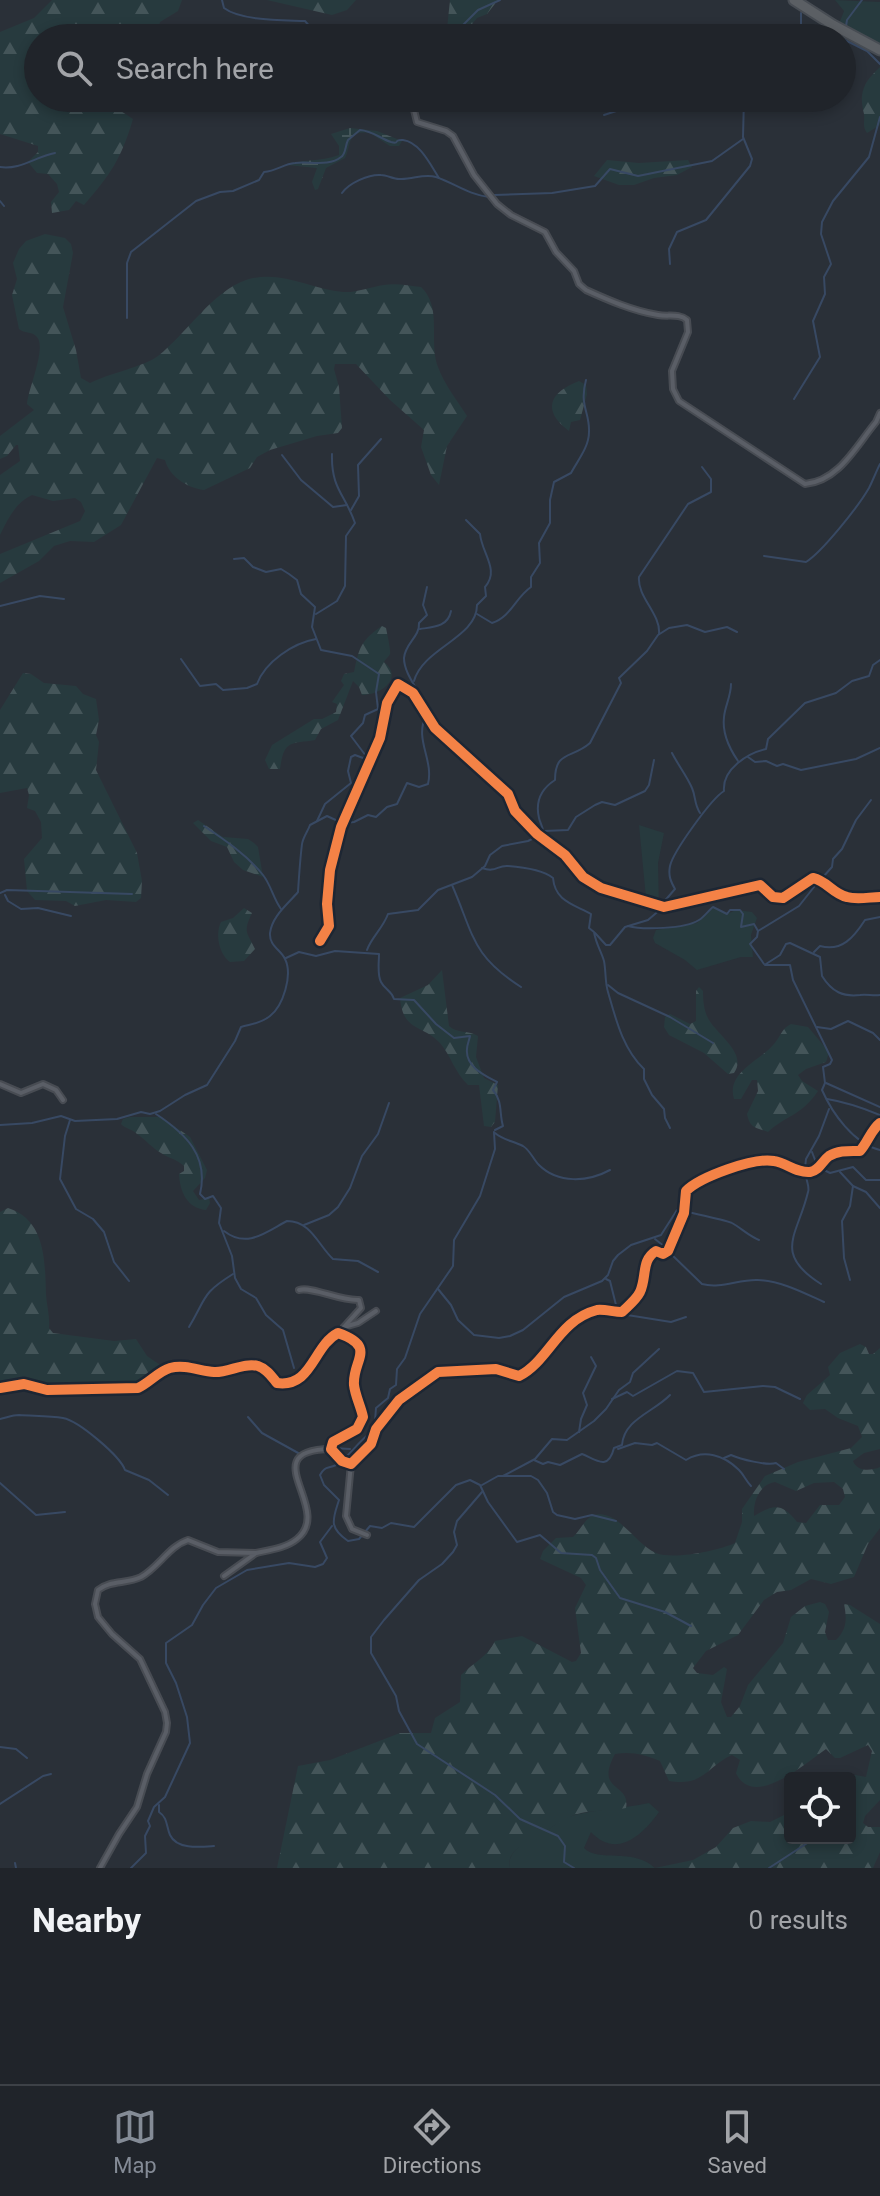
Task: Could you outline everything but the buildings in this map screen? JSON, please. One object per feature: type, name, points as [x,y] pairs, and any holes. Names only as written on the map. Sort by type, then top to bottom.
[{"type":"highway","points":[[794,0],[831,24]]},
{"type":"highway","points":[[856,37],[880,50]]},
{"type":"street","points":[[414,112],[416,121],[453,136],[469,168],[497,204],[545,232],[583,288],[644,313],[685,317],[689,326],[672,371],[673,389],[679,401],[696,414],[805,484],[818,483],[832,476],[880,413]]},
{"type":"street","points":[[320,941],[329,926],[330,870],[341,827],[380,738],[387,703],[398,684],[413,693],[435,728],[508,794],[515,811],[565,855],[583,877],[601,888],[664,907],[760,885],[773,897],[783,898],[813,878],[822,880],[839,894],[850,898],[880,897]]},
{"type":"street","points":[[0,1084],[21,1093],[43,1084],[56,1090],[63,1100]]},
{"type":"street","points":[[363,1534],[352,1529],[346,1516],[351,1464],[371,1444],[376,1429],[399,1400],[438,1372],[496,1369],[519,1376],[531,1370],[567,1326],[598,1310],[622,1312],[638,1296],[646,1276],[648,1256],[656,1251],[663,1254],[668,1251],[684,1213],[686,1191],[696,1182],[727,1169],[773,1160],[797,1170],[812,1172],[829,1157],[844,1151],[860,1151],[880,1123]]},
{"type":"street","points":[[299,1290],[304,1288],[336,1299],[359,1300],[361,1308],[344,1331]]},
{"type":"street","points":[[0,1388],[24,1384],[47,1390],[138,1388],[150,1383],[168,1368],[193,1367],[216,1372],[243,1366],[258,1366],[277,1383],[288,1385],[300,1380],[329,1338],[376,1311]]},
{"type":"street","points":[[331,1449],[333,1442],[357,1429],[363,1417],[354,1386],[362,1357],[360,1347],[344,1331]]},
{"type":"street","points":[[100,1868],[137,1807],[167,1723],[160,1699],[140,1659],[98,1617],[95,1604],[98,1590],[105,1585],[127,1582],[144,1575],[184,1540],[218,1552],[256,1553],[285,1547],[299,1538],[308,1526],[308,1512],[294,1468],[298,1459],[310,1449],[331,1449],[341,1460],[351,1464]]},
{"type":"street","points":[[224,1576],[256,1553]]},
{"type":"green space","points":[[52,0],[182,0],[178,11],[160,24],[24,24],[24,112],[122,112],[133,119],[114,165],[84,205],[76,201],[69,210],[52,213],[51,202],[59,192],[57,184],[48,174],[37,173],[28,162],[38,152],[38,146],[0,134],[0,32],[34,18]]},
{"type":"green space","points":[[267,0],[356,0],[347,10],[332,15]]},
{"type":"green space","points":[[450,0],[498,0],[487,14],[472,24],[448,24]]},
{"type":"green space","points":[[835,0],[880,2],[880,48],[856,35],[856,24],[839,24],[844,11]]},
{"type":"green space","points":[[880,67],[880,125],[867,133],[862,94],[866,83]]},
{"type":"green space","points":[[350,128],[377,131],[402,141],[399,146],[390,146],[370,133],[353,136],[345,158],[326,168],[315,190],[312,182],[317,168],[287,165],[339,155],[339,146],[331,134]]},
{"type":"green space","points":[[607,160],[639,163],[688,160],[692,167],[677,175],[634,185],[619,185],[594,176]]},
{"type":"green space","points":[[45,234],[65,238],[71,244],[73,253],[63,307],[81,378],[90,383],[158,356],[222,293],[246,280],[283,278],[343,292],[389,284],[421,287],[432,305],[438,367],[467,416],[447,446],[439,485],[431,475],[421,447],[424,430],[356,364],[335,364],[342,428],[338,433],[270,450],[257,457],[250,468],[204,490],[180,480],[170,471],[165,460],[157,458],[121,525],[94,542],[70,541],[54,546],[39,561],[0,583],[0,554],[80,521],[85,511],[75,498],[53,501],[32,495],[9,517],[0,535],[0,475],[20,461],[18,445],[0,459],[0,436],[34,410],[27,404],[40,348],[36,336],[19,329],[12,295],[17,279],[13,263],[26,241]]},
{"type":"green space","points":[[579,381],[586,385],[587,394],[580,420],[571,422],[569,431],[555,416],[553,402],[561,390]]},
{"type":"green space","points":[[382,626],[386,628],[390,649],[384,662],[392,674],[388,684],[376,692],[362,695],[353,681],[338,720],[321,729],[315,740],[290,745],[286,748],[280,769],[269,769],[265,760],[272,745],[314,719],[322,719],[336,712],[337,704],[332,702],[344,685],[341,681],[344,674],[354,672],[362,645]]},
{"type":"green space","points":[[23,673],[31,674],[44,683],[76,686],[83,694],[96,699],[99,720],[96,735],[99,742],[96,770],[137,853],[142,881],[141,898],[136,902],[106,900],[75,906],[66,901],[35,900],[27,891],[24,859],[42,838],[41,822],[35,811],[27,808],[27,788],[0,793],[0,710]]},
{"type":"green space","points":[[198,820],[223,837],[248,839],[254,843],[258,847],[263,877],[243,870],[234,862],[227,847],[211,841],[193,823]]},
{"type":"green space","points":[[639,825],[664,833],[658,863],[659,907],[646,898]]},
{"type":"green space","points":[[244,908],[252,913],[247,929],[255,949],[244,961],[230,962],[221,949],[219,927],[221,922],[233,918]]},
{"type":"green space","points":[[713,908],[727,914],[736,910],[752,912],[757,918],[751,935],[753,957],[741,957],[697,970],[655,943],[656,930],[697,923]]},
{"type":"green space","points":[[442,970],[449,1026],[478,1036],[476,1057],[484,1078],[498,1085],[495,1122],[491,1127],[484,1126],[479,1085],[468,1085],[440,1043],[409,1022],[402,1009],[400,998],[428,985]]},
{"type":"green space","points":[[699,987],[703,991],[704,1008],[709,1019],[735,1053],[737,1066],[734,1073],[728,1074],[704,1053],[669,1035],[664,1027],[665,1017],[670,1014],[690,1024],[696,1021],[696,991]]},
{"type":"green space","points":[[791,1024],[808,1027],[829,1052],[826,1062],[798,1075],[818,1091],[812,1099],[768,1132],[752,1125],[748,1119],[747,1114],[758,1091],[757,1080],[752,1080],[741,1099],[734,1099],[733,1090],[739,1074],[768,1050]]},
{"type":"green space","points":[[161,1117],[190,1137],[207,1170],[205,1178],[193,1191],[199,1200],[209,1198],[206,1210],[194,1206],[183,1193],[179,1174],[184,1171],[184,1166],[121,1124],[123,1119]]},
{"type":"green space","points":[[8,1208],[30,1222],[41,1244],[49,1328],[53,1333],[114,1341],[136,1339],[147,1356],[166,1369],[138,1387],[111,1385],[69,1390],[31,1385],[0,1387],[0,1212]]},
{"type":"green space","points":[[860,1344],[866,1347],[869,1354],[880,1348],[880,1449],[864,1453],[853,1461],[865,1470],[880,1467],[880,1528],[868,1544],[854,1577],[831,1584],[811,1579],[791,1590],[777,1592],[764,1600],[738,1635],[706,1651],[693,1668],[697,1673],[713,1675],[724,1667],[727,1669],[721,1702],[727,1717],[731,1717],[740,1706],[748,1685],[783,1643],[791,1617],[805,1606],[820,1602],[825,1604],[829,1612],[825,1632],[828,1640],[836,1640],[844,1628],[844,1604],[880,1624],[880,1800],[865,1816],[863,1823],[868,1827],[880,1827],[880,1852],[873,1868],[655,1868],[693,1860],[716,1847],[733,1828],[751,1821],[770,1822],[784,1815],[784,1844],[856,1844],[856,1775],[866,1777],[872,1751],[868,1745],[840,1758],[835,1758],[826,1749],[794,1772],[784,1772],[784,1778],[780,1780],[754,1787],[744,1783],[736,1773],[740,1760],[732,1755],[698,1778],[681,1782],[669,1781],[660,1761],[638,1754],[615,1754],[609,1775],[623,1794],[626,1808],[581,1813],[563,1820],[516,1849],[510,1868],[277,1868],[298,1766],[330,1760],[400,1733],[431,1733],[435,1718],[460,1702],[461,1675],[495,1641],[522,1636],[572,1662],[576,1661],[581,1653],[575,1608],[586,1585],[581,1578],[540,1559],[543,1551],[556,1538],[573,1537],[591,1517],[603,1515],[619,1522],[649,1549],[664,1555],[707,1552],[727,1546],[735,1543],[742,1522],[742,1509],[765,1476],[798,1462],[851,1448],[862,1437],[858,1426],[825,1409],[810,1410],[803,1403],[807,1395],[830,1375],[828,1367],[840,1353]],"holes":[[[775,1482],[796,1491],[814,1483],[834,1482],[843,1489],[845,1497],[839,1505],[820,1505],[806,1523],[797,1522],[787,1511],[777,1507],[754,1516],[758,1494],[765,1486]]]},
{"type":"green space","points":[[649,1803],[659,1812],[637,1836],[619,1844],[610,1844],[591,1832],[584,1848],[598,1854],[637,1858],[655,1868],[510,1868],[511,1856],[519,1846],[564,1819],[587,1812]]},
{"type":"waterway","points":[[222,0],[224,8],[241,15],[305,21],[308,24]]},
{"type":"waterway","points":[[464,24],[478,10],[500,0]]},
{"type":"waterway","points":[[846,24],[862,0]]},
{"type":"waterway","points":[[801,13],[801,24]]},
{"type":"waterway","points":[[856,46],[880,64]]},
{"type":"waterway","points":[[604,115],[613,112]]},
{"type":"waterway","points":[[670,264],[669,249],[677,232],[706,220],[750,166],[752,159],[743,137],[744,112]]},
{"type":"waterway","points":[[794,399],[820,357],[813,321],[825,294],[824,277],[831,264],[821,234],[822,222],[833,201],[869,157],[880,117]]},
{"type":"waterway","points":[[127,318],[127,263],[131,252],[196,201],[220,192],[233,191],[259,180],[264,172],[287,165],[336,160],[344,154],[348,140],[360,130],[391,142],[403,140],[415,145],[439,178]]},
{"type":"waterway","points":[[494,195],[552,193],[595,186],[610,169],[638,176],[712,161],[743,139]]},
{"type":"waterway","points":[[0,167],[21,165],[55,153]]},
{"type":"waterway","points":[[342,193],[354,183],[371,176],[397,179],[427,176],[489,197]]},
{"type":"waterway","points":[[0,201],[4,206]]},
{"type":"waterway","points":[[477,614],[492,623],[508,612],[531,587],[531,577],[540,563],[539,543],[550,523],[554,482],[571,473],[589,438],[584,403],[586,380]]},
{"type":"waterway","points":[[351,510],[359,496],[358,465],[381,439]]},
{"type":"waterway","points":[[316,614],[337,601],[345,586],[346,536],[355,523],[336,484],[332,454]]},
{"type":"waterway","points":[[282,455],[301,480],[333,507],[347,505]]},
{"type":"waterway","points":[[764,556],[806,562],[813,557],[857,506],[880,464]]},
{"type":"waterway","points":[[659,634],[639,577],[688,504],[711,492],[711,479],[702,467]]},
{"type":"waterway","points":[[414,681],[428,660],[468,626],[475,616],[477,605],[486,596],[485,587],[491,568],[480,534],[466,520]]},
{"type":"waterway","points":[[234,559],[244,558],[253,567],[266,572],[281,569],[297,580],[301,594],[315,607],[312,627],[321,650],[352,656],[379,674],[376,692],[378,709],[365,715],[363,723],[351,736],[366,756],[351,757],[348,771],[351,783],[325,804],[317,821]]},
{"type":"waterway","points":[[427,587],[423,605],[427,615],[419,623],[404,658],[407,672],[427,713]]},
{"type":"waterway","points":[[0,606],[40,596],[64,599]]},
{"type":"waterway","points":[[420,629],[443,623],[451,611]]},
{"type":"waterway","points":[[543,831],[538,812],[539,801],[546,787],[555,780],[558,764],[561,759],[590,743],[621,683],[619,678],[647,651],[658,635],[669,628],[687,625],[705,632],[727,627],[737,632]]},
{"type":"waterway","points":[[181,659],[200,686],[216,684],[223,690],[247,688],[257,684],[266,668],[281,655],[316,639]]},
{"type":"waterway","points":[[662,904],[675,889],[669,873],[673,859],[702,815],[724,791],[724,783],[732,769],[744,758],[766,749],[768,739],[805,703],[836,693],[852,681],[869,676],[873,665],[880,660]]},
{"type":"waterway","points":[[731,684],[724,729],[738,761]]},
{"type":"waterway","points":[[345,823],[368,815],[376,817],[387,807],[397,804],[407,783],[419,787],[428,784],[429,766],[422,733],[426,716]]},
{"type":"waterway","points":[[748,757],[755,762],[766,761],[801,770],[856,759],[880,748]]},
{"type":"waterway","points":[[672,753],[690,784],[700,813]]},
{"type":"waterway","points":[[544,831],[568,830],[576,817],[595,805],[602,802],[615,805],[645,791],[654,760]]},
{"type":"waterway","points":[[823,877],[871,800]]},
{"type":"waterway","points":[[0,1125],[32,1123],[61,1116],[75,1121],[117,1119],[141,1112],[150,1114],[207,1085],[241,1027],[266,1019],[279,1005],[288,973],[283,956],[271,941],[271,927],[298,892],[302,844],[310,825],[327,816],[340,822]]},
{"type":"waterway","points":[[204,826],[257,868],[281,909]]},
{"type":"waterway","points":[[367,950],[388,914],[418,910],[438,890],[472,877],[502,846],[538,836]]},
{"type":"waterway","points":[[482,868],[490,870],[508,866],[544,873],[553,878],[561,897],[591,914],[589,928],[594,932],[604,961],[607,988],[617,1023],[625,1043],[644,1069],[644,1079],[664,1109],[670,1128]]},
{"type":"waterway","points":[[764,964],[750,944],[758,931],[799,906],[818,882]]},
{"type":"waterway","points":[[452,885],[470,931],[483,954],[492,965],[521,987]]},
{"type":"waterway","points":[[0,893],[7,890],[132,894]]},
{"type":"waterway","points":[[5,895],[8,901],[21,909],[38,908],[71,916]]},
{"type":"waterway","points":[[628,926],[653,928],[693,923],[713,907],[727,914],[730,910],[740,910],[743,914],[741,927],[754,924],[758,931]]},
{"type":"waterway","points":[[595,933],[606,945],[610,945],[625,927],[648,920],[662,908]]},
{"type":"waterway","points":[[814,952],[820,946],[841,945],[865,920],[880,917]]},
{"type":"waterway","points":[[766,964],[780,955],[786,944],[790,943],[820,957],[822,976],[838,992],[880,995]]},
{"type":"waterway","points":[[286,958],[299,952],[316,956],[335,951],[379,954],[380,979],[394,999],[414,1000],[454,1038],[470,1036],[467,1049],[469,1061],[497,1082],[493,1090],[500,1103],[503,1126],[495,1130]]},
{"type":"waterway","points":[[765,965],[790,965],[793,980],[832,1060],[823,1067],[825,1083],[822,1090],[826,1099],[853,1134],[870,1147],[880,1150]]},
{"type":"waterway","points":[[608,985],[713,1043]]},
{"type":"waterway","points":[[817,1027],[831,1029],[848,1021],[873,1033],[880,1040]]},
{"type":"waterway","points":[[826,1083],[880,1107]]},
{"type":"waterway","points":[[827,1099],[880,1115]]},
{"type":"waterway","points":[[304,1225],[329,1215],[338,1207],[350,1188],[362,1156],[378,1134],[389,1103]]},
{"type":"waterway","points":[[805,1168],[806,1159],[829,1109]]},
{"type":"waterway","points":[[156,1114],[193,1147],[201,1168],[200,1194],[205,1199],[213,1196],[221,1208],[219,1223],[232,1256],[235,1278],[241,1289],[256,1298],[266,1315],[283,1330],[294,1368]]},
{"type":"waterway","points":[[70,1120],[60,1179],[76,1209],[93,1219],[104,1232],[114,1262],[129,1281]]},
{"type":"waterway","points":[[494,1132],[495,1149],[480,1196],[454,1240],[453,1266],[420,1314],[405,1358],[397,1369],[396,1385],[390,1389],[388,1398],[376,1408],[375,1421],[369,1434],[340,1463],[325,1469],[320,1475],[324,1485],[339,1500],[335,1527],[348,1541],[359,1539],[370,1526],[382,1528],[391,1523],[414,1527],[456,1485],[470,1480],[480,1485],[488,1502],[517,1542],[540,1535],[561,1553],[592,1555],[620,1598],[665,1612],[691,1626]]},
{"type":"waterway","points":[[495,1133],[519,1144],[539,1165],[564,1178],[583,1179],[610,1170]]},
{"type":"waterway","points":[[812,1152],[817,1165]]},
{"type":"waterway","points":[[822,1169],[830,1173],[853,1167],[866,1180],[880,1180]]},
{"type":"waterway","points":[[840,1172],[853,1186],[866,1192],[880,1208]]},
{"type":"waterway","points":[[806,1175],[808,1190],[792,1242],[793,1253],[806,1273],[821,1284]]},
{"type":"waterway","points":[[850,1280],[844,1258],[842,1221],[850,1206],[853,1186]]},
{"type":"waterway","points":[[438,1289],[458,1320],[474,1335],[499,1338],[523,1330],[564,1297],[602,1281],[618,1255],[631,1245],[661,1235],[677,1210],[732,1223],[759,1240]]},
{"type":"waterway","points":[[224,1231],[241,1239],[249,1239],[287,1221],[295,1222],[308,1229],[333,1259],[358,1261],[378,1272]]},
{"type":"waterway","points":[[655,1239],[665,1247]]},
{"type":"waterway","points":[[669,1252],[702,1284],[751,1280],[775,1282],[824,1302]]},
{"type":"waterway","points":[[189,1327],[210,1292],[233,1274]]},
{"type":"waterway","points":[[606,1279],[610,1281],[617,1309]]},
{"type":"waterway","points":[[621,1314],[671,1322],[686,1317]]},
{"type":"waterway","points":[[503,1476],[535,1459],[552,1439],[567,1440],[594,1421],[619,1390],[630,1382],[633,1373],[659,1349]]},
{"type":"waterway","points":[[579,1432],[587,1405],[583,1393],[596,1366],[591,1357]]},
{"type":"waterway","points":[[612,1399],[627,1392],[633,1396],[677,1371],[693,1373],[704,1392],[763,1386],[775,1387],[800,1399]]},
{"type":"waterway","points":[[534,1460],[560,1465],[582,1454],[605,1462],[614,1448],[622,1445],[634,1422],[670,1395]]},
{"type":"waterway","points":[[0,1419],[19,1415],[58,1417],[70,1421],[107,1448],[125,1470],[149,1480],[168,1495]]},
{"type":"waterway","points":[[248,1417],[262,1433],[300,1454]]},
{"type":"waterway","points":[[618,1449],[635,1443],[657,1443],[686,1460],[700,1455],[714,1455],[733,1465],[751,1486]]},
{"type":"waterway","points":[[333,1448],[350,1449]]},
{"type":"waterway","points":[[724,1458],[731,1455],[760,1463],[776,1463],[784,1469]]},
{"type":"waterway","points":[[482,1485],[498,1476],[531,1476],[547,1493],[553,1512],[557,1515],[575,1519],[592,1515],[616,1521]]},
{"type":"waterway","points":[[0,1483],[36,1515],[65,1512]]},
{"type":"waterway","points":[[482,1492],[457,1521],[454,1532],[457,1545],[453,1552],[419,1580],[384,1620],[371,1637],[371,1653],[396,1696],[399,1711],[417,1744],[495,1795],[520,1819],[558,1836],[565,1846],[564,1862],[574,1868]]},
{"type":"waterway","points":[[131,1868],[146,1853],[148,1821],[154,1807],[165,1797],[190,1743],[187,1717],[166,1663],[166,1643],[192,1625],[216,1588],[247,1570],[289,1563],[315,1567],[323,1564],[327,1558],[320,1542],[332,1526]]},
{"type":"waterway","points":[[0,1747],[16,1749],[27,1758]]},
{"type":"waterway","points":[[0,1804],[51,1774]]},
{"type":"waterway","points":[[159,1805],[159,1812],[173,1840],[190,1846],[214,1846]]},
{"type":"waterway","points":[[769,1868],[806,1844]]},
{"type":"waterway","points":[[15,1863],[16,1868]]},
{"type":"cycle path","points":[[320,941],[329,926],[330,870],[341,827],[380,738],[387,703],[398,684],[413,693],[435,728],[508,794],[515,811],[537,834],[565,855],[583,877],[601,888],[664,907],[760,885],[773,897],[783,898],[813,878],[847,897],[880,897]]},
{"type":"cycle path","points":[[0,1388],[24,1384],[47,1390],[138,1388],[170,1368],[219,1372],[253,1365],[264,1369],[277,1383],[289,1383],[305,1373],[323,1347],[338,1333],[350,1338],[360,1349],[354,1385],[363,1417],[357,1429],[333,1442],[331,1449],[342,1461],[351,1464],[371,1444],[376,1429],[399,1400],[438,1372],[496,1369],[519,1376],[538,1361],[563,1331],[584,1315],[597,1310],[622,1312],[640,1292],[651,1255],[656,1251],[663,1254],[668,1251],[684,1213],[686,1191],[693,1186],[728,1169],[754,1162],[779,1162],[800,1171],[813,1171],[833,1154],[860,1151],[880,1123]]}]
